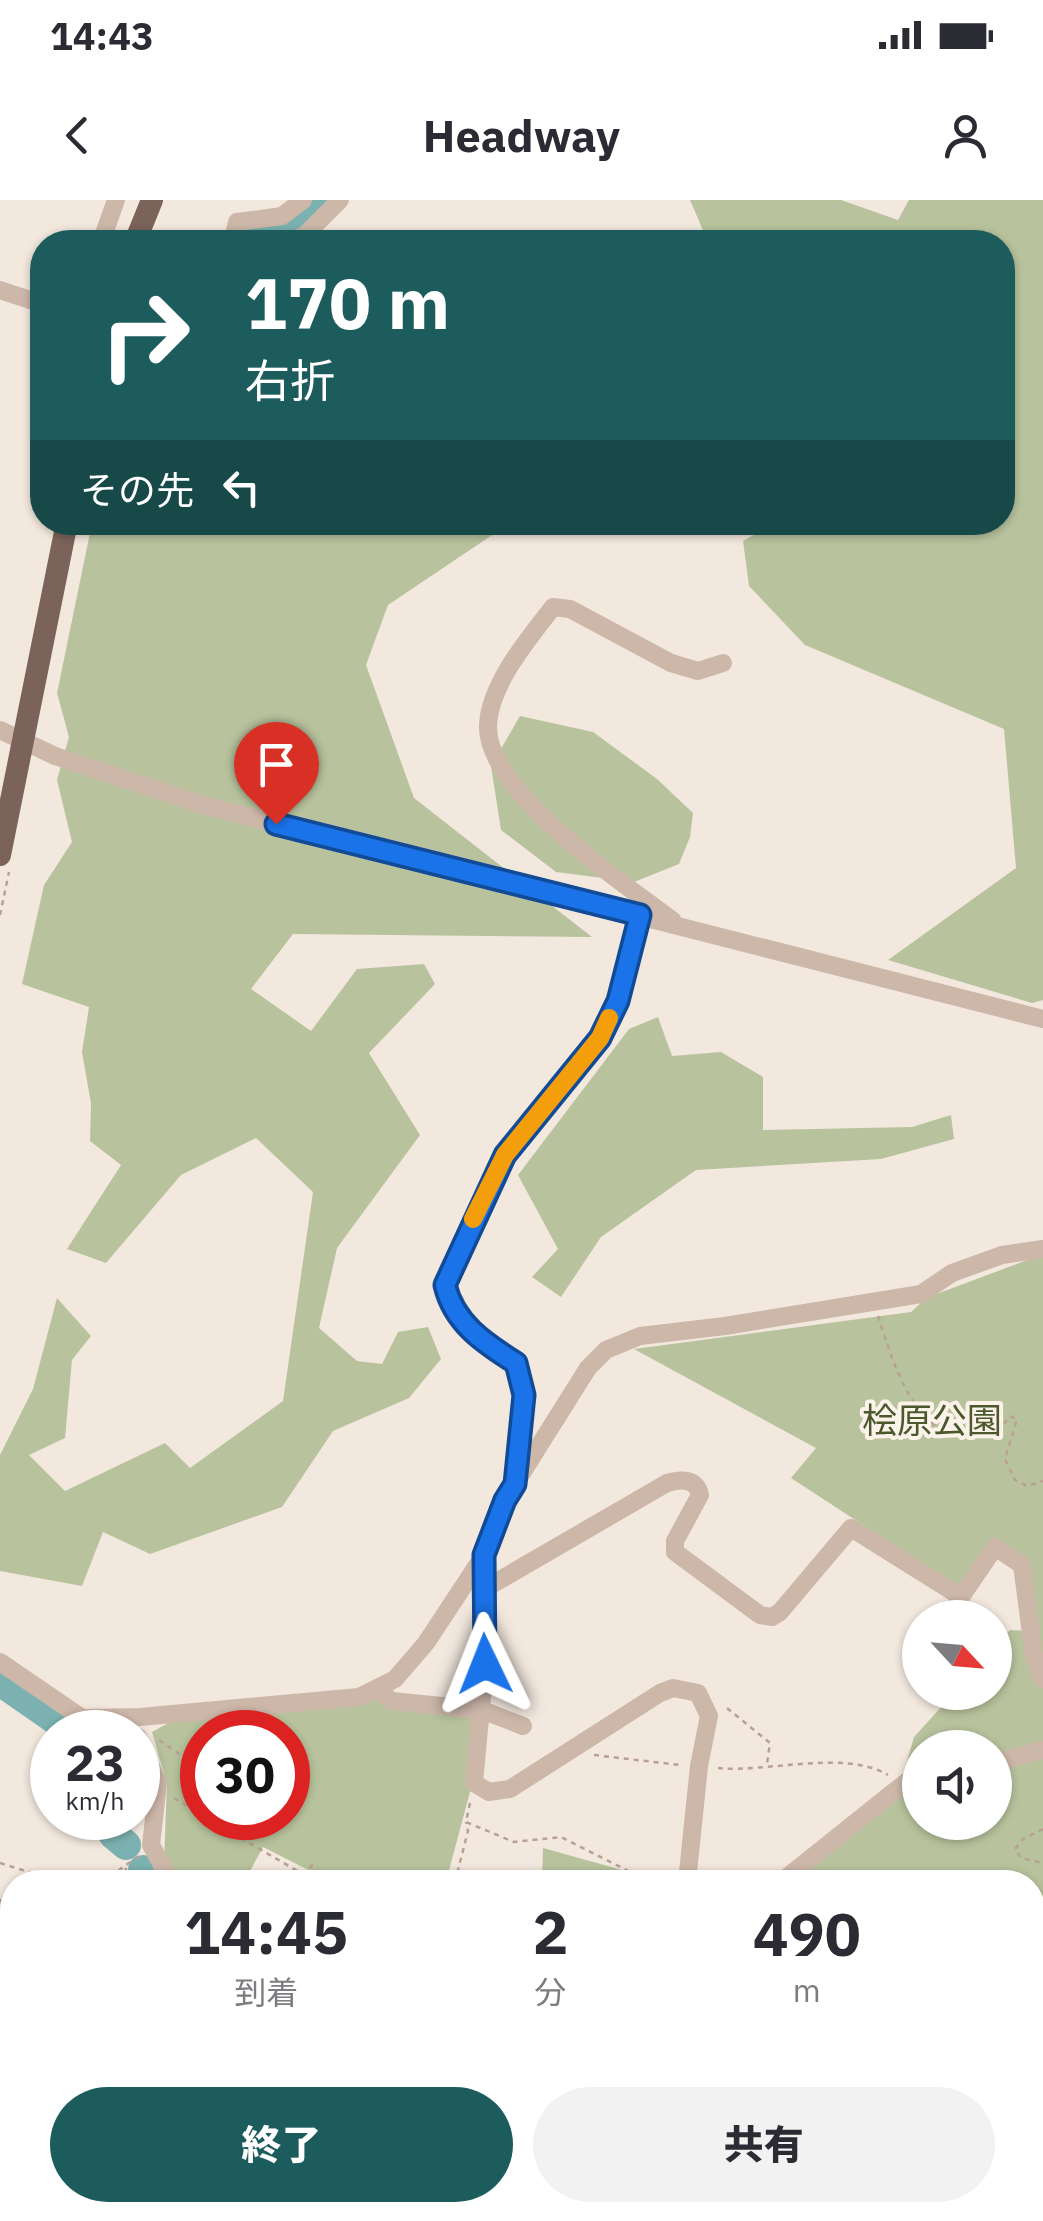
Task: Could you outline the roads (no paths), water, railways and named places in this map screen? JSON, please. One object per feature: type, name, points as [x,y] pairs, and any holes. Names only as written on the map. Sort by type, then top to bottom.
[{"type":"main road","points":[[140,230],[152,200]]},
{"type":"main road","points":[[0,856],[64,535]]},
{"type":"street","points":[[105,230],[116,200]]},
{"type":"street","points":[[236,230],[238,222],[282,216],[302,200]]},
{"type":"street","points":[[310,230],[340,200]]},
{"type":"street","points":[[0,290],[30,300]]},
{"type":"street","points":[[686,930],[545,822],[492,749],[488,726],[494,697],[520,650],[553,607],[570,610],[672,662],[698,671],[723,663]]},
{"type":"street","points":[[0,730],[22,742],[203,805],[1043,1019]]},
{"type":"street","points":[[515,1484],[524,1395],[516,1363],[477,1338],[450,1304],[445,1285],[505,1155],[600,1038],[618,1001],[640,915]]},
{"type":"street","points":[[160,1727],[359,1697],[378,1690],[411,1663],[484,1555],[505,1500],[572,1393],[606,1350],[640,1336],[921,1294],[952,1273],[1002,1255],[1043,1249]]},
{"type":"street","points":[[447,1611],[462,1607],[677,1480],[691,1481],[700,1495],[675,1540],[675,1552],[760,1614],[772,1617],[780,1612],[851,1528],[962,1597]]},
{"type":"street","points":[[960,1600],[996,1547],[1022,1564],[1034,1656],[1043,1680]]},
{"type":"street","points":[[484,1555],[485,1664],[474,1783],[489,1792],[510,1789],[660,1693],[686,1688],[698,1694],[709,1716],[699,1766],[688,1870]]},
{"type":"street","points":[[0,1662],[70,1710]]},
{"type":"street","points":[[378,1690],[407,1704],[482,1710],[523,1726]]},
{"type":"street","points":[[1012,1758],[1043,1750]]},
{"type":"street","points":[[796,1870],[902,1786]]},
{"type":"street","points":[[152,1840],[165,1870]]},
{"type":"waterway","points":[[278,230],[301,218],[320,200]]},
{"type":"waterway","points":[[0,1681],[42,1710]]},
{"type":"waterway","points":[[120,1840],[126,1845]]},
{"type":"park label","name":"桧原公園","points":[[932,1420]]}]
